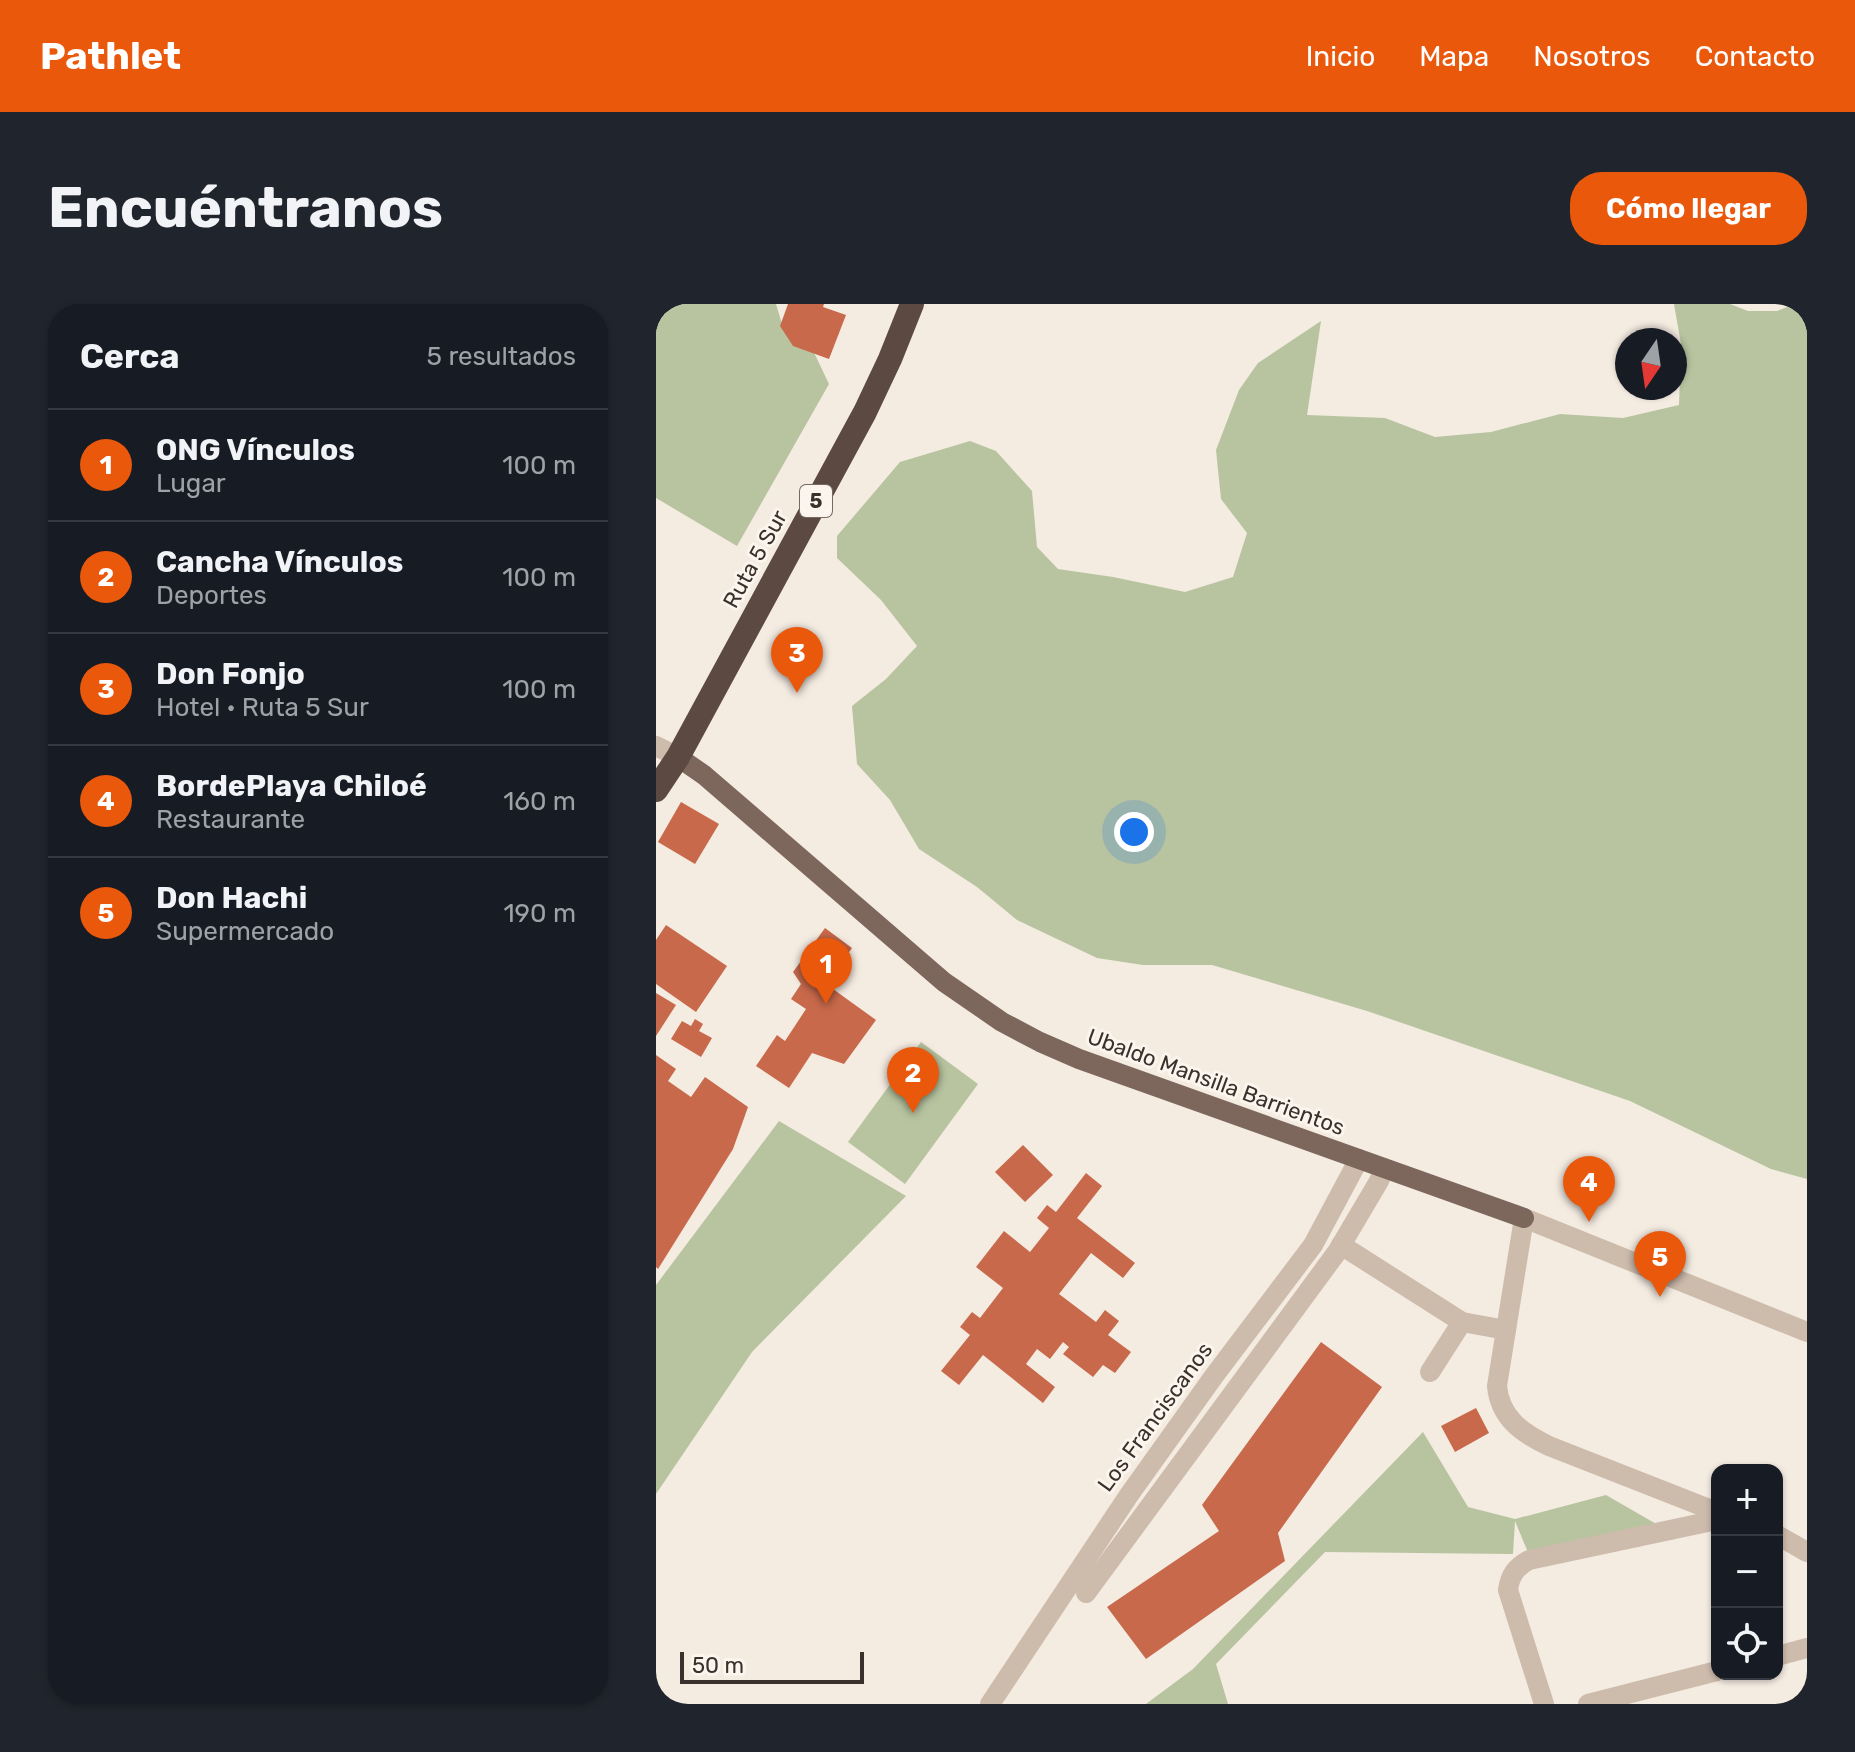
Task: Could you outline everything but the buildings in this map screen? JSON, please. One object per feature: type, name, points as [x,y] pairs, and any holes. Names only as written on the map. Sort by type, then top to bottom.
[{"type":"highway","name":"Ruta 5 Sur","points":[[656,790],[667,751],[865,412],[912,304]]},
{"type":"main road","name":"Ubaldo Mansilla Barrientos","points":[[667,751],[704,775],[926,968],[1002,1022],[1079,1059],[1524,1218]]},
{"type":"street","name":"Los Franciscanos","points":[[990,1704],[1137,1483],[1313,1245],[1359,1159]]},
{"type":"street","points":[[1086,1593],[1341,1245],[1384,1168]]},
{"type":"street","points":[[1524,1218],[1497,1386],[1498,1396],[1511,1420],[1526,1434],[1549,1446],[1711,1510]]},
{"type":"street","name":"Ubaldo Mansilla Barrientos","points":[[1524,1218],[1807,1332]]},
{"type":"street","points":[[1341,1245],[1462,1322],[1506,1330]]},
{"type":"street","points":[[1430,1372],[1462,1322]]},
{"type":"street","points":[[1544,1704],[1508,1590],[1511,1577],[1518,1567],[1529,1560],[1711,1521]]},
{"type":"street","points":[[1779,1536],[1807,1552]]},
{"type":"street","points":[[1783,1654],[1807,1648]]},
{"type":"street","points":[[1588,1704],[1711,1673]]},
{"type":"green space","points":[[656,304],[776,304],[782,324],[808,340],[829,384],[737,546],[656,498]]},
{"type":"green space","points":[[1674,304],[1730,304],[1748,311],[1777,311],[1795,304],[1807,304],[1807,1179],[1771,1169],[1630,1101],[1367,1011],[1212,965],[1143,965],[1097,958],[1017,920],[977,887],[919,849],[890,800],[857,764],[852,706],[886,679],[917,646],[881,600],[837,558],[837,536],[900,462],[970,441],[996,451],[1032,491],[1037,547],[1058,569],[1185,592],[1233,577],[1247,533],[1221,499],[1216,450],[1239,390],[1258,363],[1321,321],[1307,415],[1385,418],[1435,437],[1491,432],[1560,414],[1623,418],[1679,405],[1679,400],[1687,400],[1687,328],[1678,328]]},
{"type":"green space","points":[[921,1042],[978,1084],[905,1184],[848,1142]]},
{"type":"green space","points":[[779,1121],[906,1196],[752,1352],[656,1494],[656,1285]]},
{"type":"green space","points":[[1423,1432],[1468,1507],[1515,1519],[1606,1495],[1658,1525],[1529,1555],[1515,1521],[1513,1554],[1325,1552],[1216,1664],[1228,1704],[1146,1704],[1193,1669]]},
{"type":"place","name":"Don Fonjo","points":[[797,693]]},
{"type":"place","name":"ONG Vínculos","points":[[826,1004]]},
{"type":"place","name":"Cancha Vínculos","points":[[913,1113]]},
{"type":"place","name":"BordePlaya Chiloé","points":[[1589,1222]]},
{"type":"place","name":"Don Hachi","points":[[1660,1297]]}]
